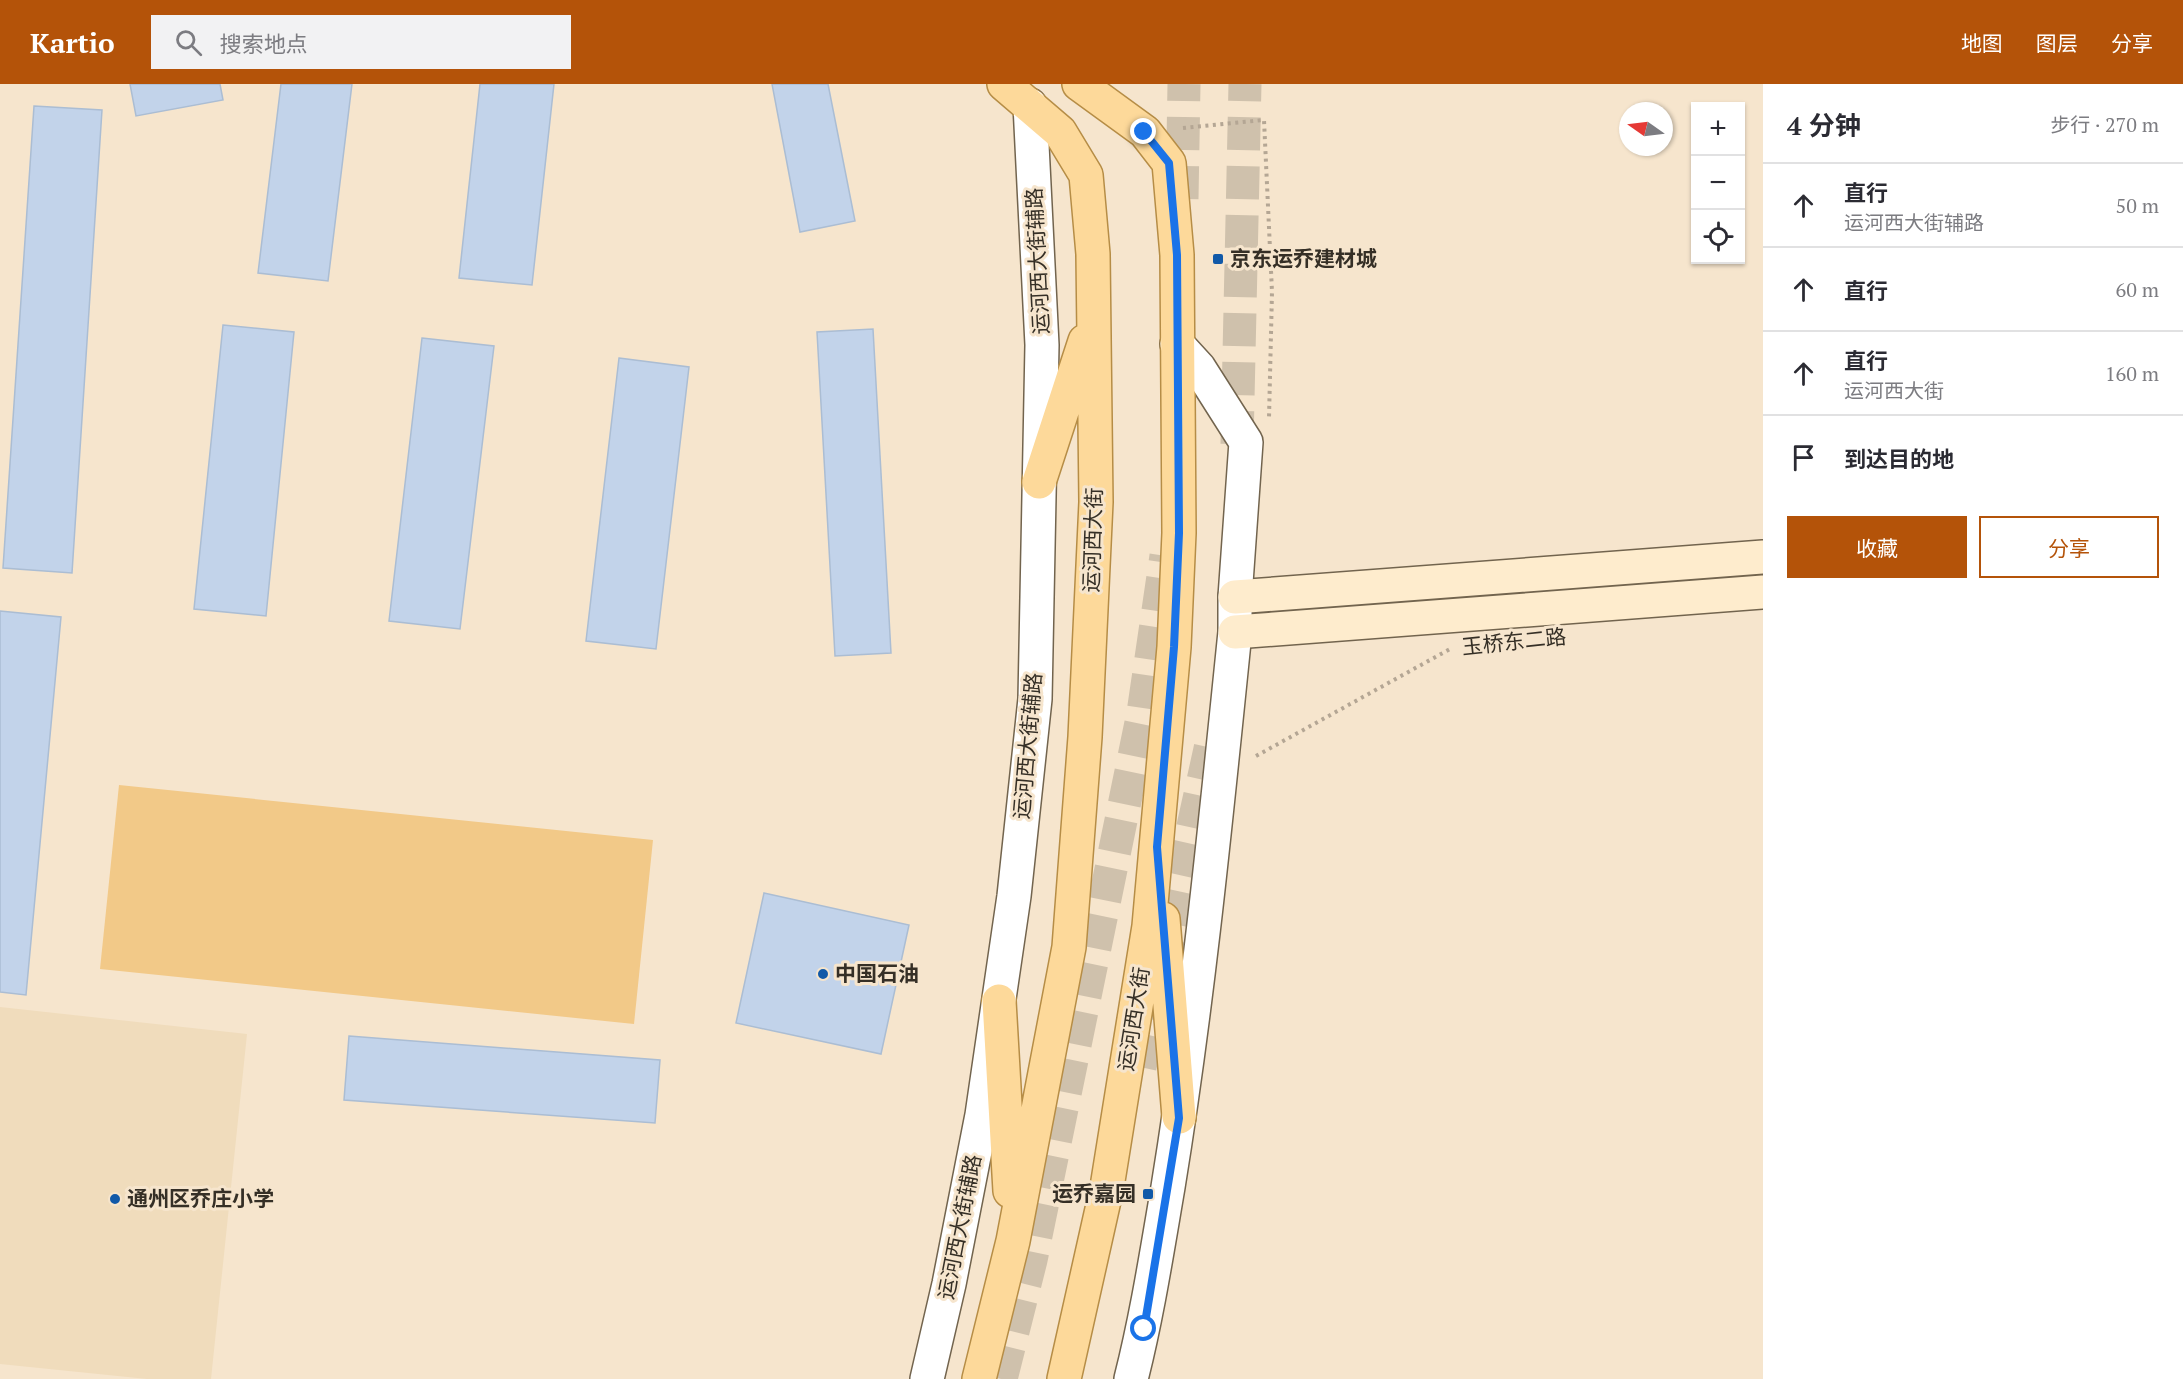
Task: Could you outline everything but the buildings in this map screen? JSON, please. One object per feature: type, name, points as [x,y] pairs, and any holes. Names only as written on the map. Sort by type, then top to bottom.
[{"type":"main road","name":"运河西大街","points":[[979,1379],[1013,1241],[1069,947],[1085,737],[1096,502],[1093,254],[1086,175],[1060,132],[1004,84]]},
{"type":"main road","name":"运河西大街","points":[[1064,1379],[1107,1187],[1149,926],[1174,647],[1178,544],[1177,255],[1169,163],[1144,132],[1078,84]]},
{"type":"main road","points":[[1039,482],[1094,316]]},
{"type":"main road","points":[[1235,597],[1763,557]]},
{"type":"main road","name":"玉桥东二路","points":[[1235,632],[1763,592]]},
{"type":"main road","points":[[1157,847],[1179,1118]]},
{"type":"main road","points":[[999,1001],[1013,1241]]},
{"type":"street","name":"运河西大街辅路","points":[[927,1379],[949,1284],[980,1126],[1014,896],[1035,699],[1042,345],[1030,105]]},
{"type":"street","points":[[1131,1379],[1144,1329],[1179,1118],[1200,968],[1235,632],[1235,597],[1246,442],[1199,368],[1177,344]]},
{"type":"path","name":"玉桥东二路","points":[[1256,756],[1453,647]]},
{"type":"shaded area","points":[[119,785],[653,840],[634,1024],[100,969]]},
{"type":"shaded area","name":"通州区乔庄小学","points":[[0,1007],[247,1034],[211,1379],[147,1379],[0,1364]]},
{"type":"tunnel","points":[[1182,199],[1184,84]]},
{"type":"tunnel","points":[[1237,444],[1245,84]]},
{"type":"tunnel","points":[[1001,1379],[1031,1260],[1143,713],[1166,556]]},
{"type":"tunnel","points":[[1140,1067],[1212,740]]},
{"type":"place","name":"京东运乔建材城","points":[[1218,259]]},
{"type":"place","name":"中国石油","points":[[823,974]]},
{"type":"place","name":"运乔嘉园","points":[[1148,1194]]},
{"type":"place","name":"通州区乔庄小学","points":[[115,1199]]},
{"type":"route","points":[[1144,132],[1169,163],[1177,255],[1179,533],[1174,647],[1157,847],[1179,1118],[1144,1329]]}]
